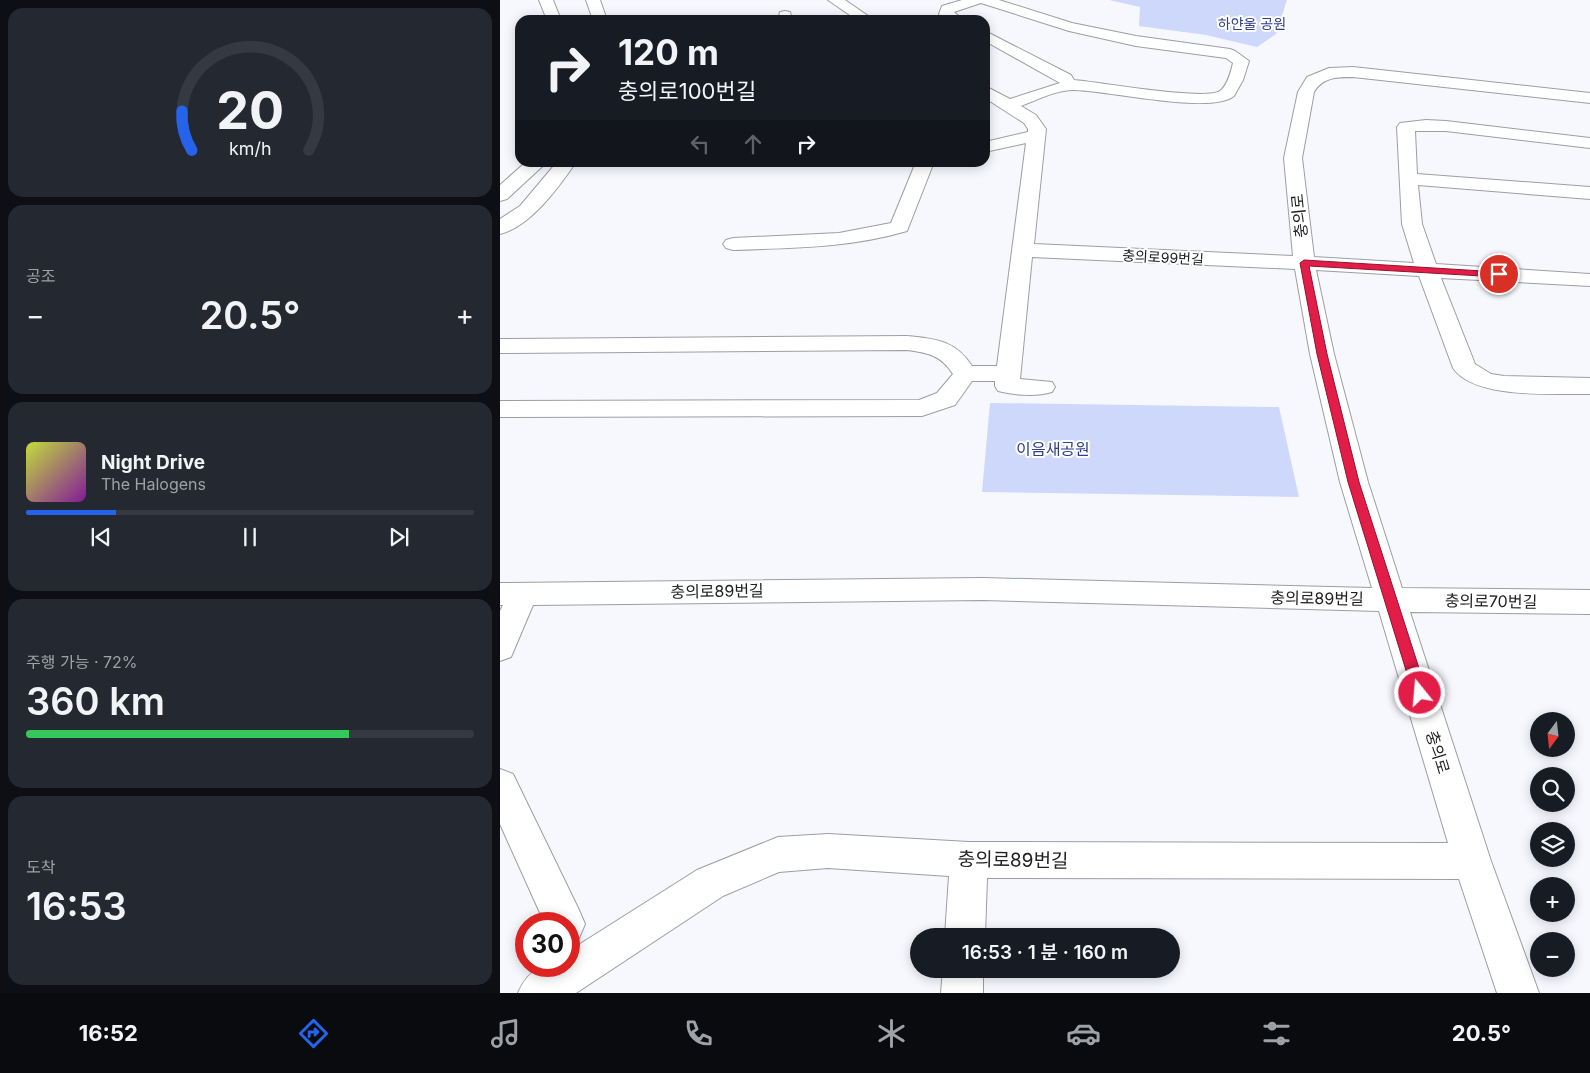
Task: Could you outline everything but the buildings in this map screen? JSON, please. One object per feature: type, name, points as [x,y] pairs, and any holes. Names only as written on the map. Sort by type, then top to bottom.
[{"type":"main road","points":[[546,0],[552,15]]},
{"type":"main road","points":[[593,0],[598,15]]},
{"type":"main road","points":[[838,0],[860,15]]},
{"type":"main road","points":[[948,15],[946,14],[947,9],[977,0]]},
{"type":"main road","points":[[984,0],[1069,27],[1136,40],[1230,54],[1240,61],[1230,90],[1226,95],[1219,97],[1203,98],[1069,85],[1009,105]]},
{"type":"main road","points":[[990,38],[1065,78],[1069,85]]},
{"type":"main road","name":"충의로","points":[[1518,993],[1472,861],[1354,482],[1322,354],[1304,263],[1294,158],[1306,92],[1313,80],[1329,73],[1353,72],[1590,98]]},
{"type":"main road","points":[[990,94],[1030,118],[1037,129],[1007,386],[1042,387]]},
{"type":"main road","points":[[1590,143],[1446,126],[1406,127],[1412,224],[1427,270],[1465,368],[1484,380],[1504,384],[1590,386]]},
{"type":"main road","points":[[990,146],[1036,136]]},
{"type":"main road","points":[[500,195],[532,167]]},
{"type":"main road","points":[[500,228],[527,210],[563,167]]},
{"type":"main road","points":[[732,244],[833,240],[878,234],[900,226],[923,167]]},
{"type":"main road","points":[[1408,179],[1590,194]]},
{"type":"main road","name":"충의로99번길","points":[[1022,250],[1304,263],[1590,280]]},
{"type":"main road","points":[[500,346],[907,343],[948,351],[957,360],[965,374]]},
{"type":"main road","points":[[965,374],[1008,373]]},
{"type":"main road","points":[[500,409],[922,408],[946,399],[965,374]]},
{"type":"main road","name":"충의로89번길","points":[[500,648],[511,594],[983,589],[1391,600]]},
{"type":"main road","name":"충의로70번길","points":[[1391,600],[1590,602]]},
{"type":"main road","points":[[500,785],[559,912]]},
{"type":"main road","name":"충의로89번길","points":[[580,945],[710,882],[778,855],[828,851],[969,860],[1472,861]]},
{"type":"main road","points":[[965,928],[969,860]]},
{"type":"main road","name":"충의로89번길","points":[[539,993],[552,977]]},
{"type":"main road","points":[[962,993],[963,978]]},
{"type":"green space","name":"하얀울 공원","points":[[1109,0],[1287,0],[1276,34],[1257,47],[1206,35],[1139,26],[1140,7]]},
{"type":"green space","name":"이음새공원","points":[[990,403],[1279,407],[1299,497],[982,492]]},
{"type":"route","points":[[1420,693],[1354,482],[1322,354],[1304,263],[1499,274]]}]
